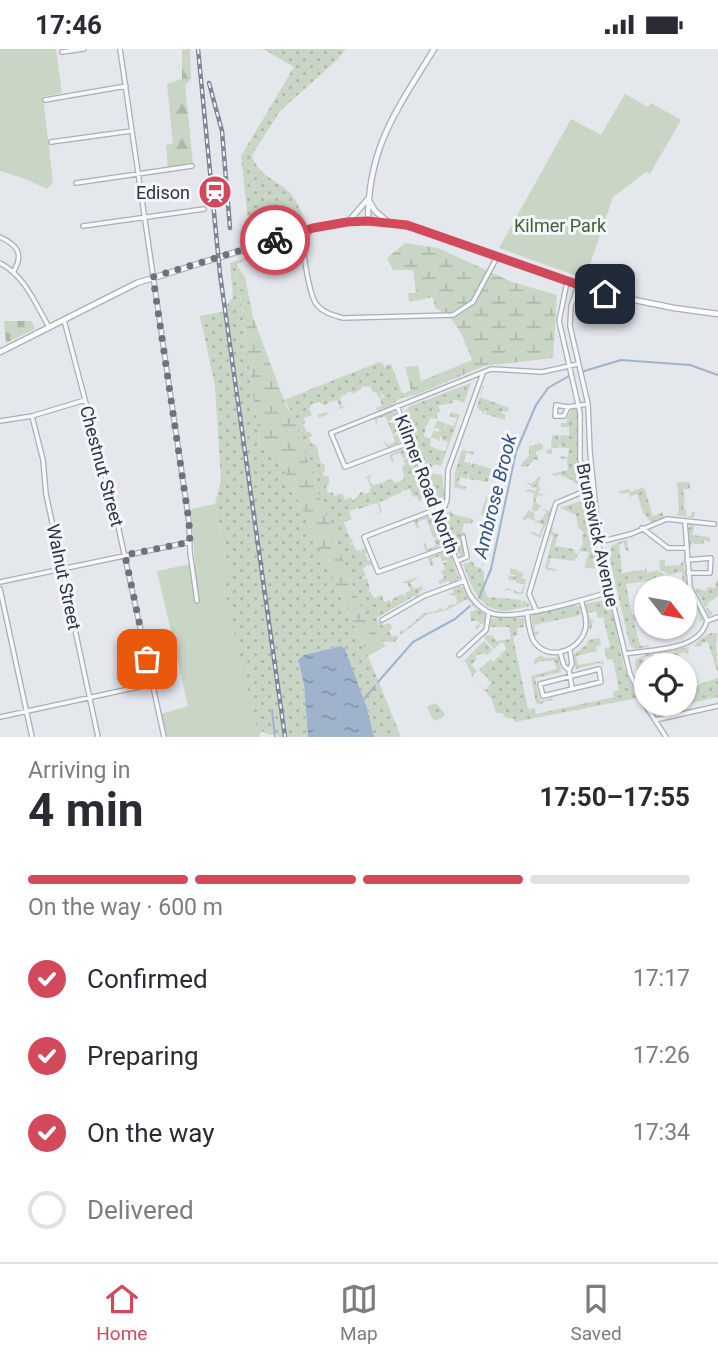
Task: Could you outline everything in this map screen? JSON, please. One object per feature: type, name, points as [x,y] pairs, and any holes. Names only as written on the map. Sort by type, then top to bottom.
[{"type":"main road","points":[[0,352],[125,288],[153,277],[313,228],[347,222],[368,221],[421,229],[578,286],[616,297],[718,314]]},
{"type":"street","points":[[62,52],[84,49]]},
{"type":"street","points":[[120,49],[189,522],[197,601]]},
{"type":"street","points":[[368,221],[373,166],[387,129],[433,49]]},
{"type":"street","points":[[45,100],[126,86]]},
{"type":"street","points":[[51,142],[131,131]]},
{"type":"street","points":[[76,183],[192,166]]},
{"type":"street","points":[[347,222],[368,199]]},
{"type":"street","points":[[368,199],[375,211],[389,223]]},
{"type":"street","points":[[83,226],[204,209]]},
{"type":"street","points":[[313,228],[306,236],[304,246],[313,300],[319,308],[343,318],[453,315],[473,302],[496,257]]},
{"type":"street","points":[[0,237],[12,242],[19,251],[19,260],[14,271]]},
{"type":"street","points":[[287,237],[304,246]]},
{"type":"street","points":[[0,263],[14,271],[24,283],[49,327]]},
{"type":"street","name":"Brunswick Avenue","points":[[568,282],[559,321],[581,423],[581,469],[630,674],[666,737]]},
{"type":"street","points":[[578,286],[569,317],[591,424],[590,452],[599,542],[631,534],[667,519],[714,524]]},
{"type":"street","name":"Chestnut Street","points":[[64,320],[125,555],[164,737]]},
{"type":"street","points":[[411,442],[346,467],[332,432],[499,368],[542,372],[578,364]]},
{"type":"street","points":[[451,546],[377,572],[364,537],[437,510],[446,503],[447,470],[483,373]]},
{"type":"street","points":[[0,421],[32,416],[85,400]]},
{"type":"street","points":[[568,407],[588,404]]},
{"type":"street","name":"Kilmer Road North","points":[[397,406],[464,581],[472,599],[489,613]]},
{"type":"street","name":"Walnut Street","points":[[32,416],[40,443],[46,494],[98,737]]},
{"type":"street","points":[[536,610],[528,594],[556,503],[594,491]]},
{"type":"street","points":[[625,654],[685,645],[703,631],[706,622],[690,587],[685,521]]},
{"type":"street","points":[[642,528],[668,548],[685,548]]},
{"type":"street","name":"Kilmer Road North","points":[[457,561],[467,557],[463,537]]},
{"type":"street","points":[[0,582],[190,542]]},
{"type":"street","points":[[687,560],[711,558],[710,573],[688,573]]},
{"type":"street","points":[[382,620],[424,596],[464,581]]},
{"type":"street","points":[[0,589],[32,737]]},
{"type":"street","points":[[459,655],[486,630],[489,613],[505,616],[610,592]]},
{"type":"street","points":[[527,612],[534,641],[546,650],[570,650],[579,642],[586,623],[581,600]]},
{"type":"street","points":[[706,622],[718,617]]},
{"type":"street","points":[[570,650],[572,688]]},
{"type":"street","points":[[561,652],[564,666],[569,670]]},
{"type":"street","points":[[599,669],[601,682],[543,696],[540,684],[570,677],[599,669]]},
{"type":"street","points":[[0,717],[153,683]]},
{"type":"street","points":[[655,720],[718,706]]},
{"type":"green space","points":[[0,49],[56,49],[62,93],[43,97],[53,182],[47,189],[0,171]]},
{"type":"green space","points":[[182,49],[190,49],[191,79],[185,85],[193,163],[168,167],[166,145],[173,144],[167,84],[182,79]]},
{"type":"green space","points":[[263,49],[346,49],[280,111],[252,155],[262,172],[291,194],[306,222],[250,238],[241,156],[294,67]]},
{"type":"green space","name":"Kilmer Park","points":[[625,94],[648,107],[651,103],[681,120],[650,174],[646,172],[613,197],[585,279],[499,248],[571,119],[601,135]]},
{"type":"green space","points":[[405,243],[438,248],[512,282],[557,295],[553,358],[484,366],[416,395],[399,396],[411,390],[405,367],[418,366],[421,381],[472,360],[459,330],[443,312],[435,308],[433,297],[409,302],[408,293],[416,293],[413,270],[393,270],[387,258]]},
{"type":"green space","points":[[251,256],[236,265],[260,446],[276,452],[368,656],[401,737],[374,737],[367,708],[345,650],[341,646],[304,655],[298,663],[304,684],[308,737],[277,737],[277,734],[269,735],[261,731],[259,737],[256,732],[221,576],[229,573],[215,504],[221,480],[215,386],[200,316],[222,312],[233,297],[230,263]]},
{"type":"green space","points":[[236,264],[245,277],[253,317],[287,408],[292,413],[325,513],[367,623],[386,646],[368,656],[276,452],[260,446]]},
{"type":"green space","points":[[4,321],[31,321],[35,329],[6,343]]},
{"type":"green space","points":[[379,362],[385,368],[391,364],[402,393],[405,393],[401,396],[416,395],[399,399],[391,406],[377,411],[376,408],[382,406],[380,399],[385,396],[380,393],[382,397],[379,398],[370,386],[362,385],[362,388],[353,394],[350,391],[340,398],[342,407],[347,406],[331,413],[340,408],[337,400],[331,402],[329,399],[329,403],[324,405],[319,402],[312,404],[309,409],[312,415],[304,418],[303,424],[306,431],[311,433],[309,438],[312,444],[316,445],[321,463],[325,465],[323,476],[329,476],[329,485],[326,486],[328,493],[332,492],[335,496],[342,493],[345,500],[351,497],[353,501],[362,491],[365,494],[369,492],[371,487],[367,478],[364,478],[374,474],[369,478],[371,484],[382,483],[384,487],[383,482],[391,479],[395,483],[403,480],[403,460],[408,457],[403,459],[400,453],[392,456],[392,463],[389,455],[402,449],[404,452],[403,448],[409,448],[429,498],[423,498],[419,502],[410,489],[404,491],[402,488],[402,492],[389,498],[387,495],[388,499],[379,502],[382,512],[374,515],[380,511],[377,503],[370,505],[369,502],[369,506],[358,509],[356,506],[356,509],[351,510],[349,512],[352,519],[344,522],[347,530],[344,532],[347,531],[353,542],[350,545],[353,544],[357,551],[362,553],[361,550],[365,548],[364,540],[370,552],[365,554],[368,561],[374,561],[377,572],[372,565],[367,565],[363,569],[366,576],[362,577],[367,578],[370,589],[367,592],[370,591],[374,598],[382,595],[384,602],[390,600],[392,603],[392,599],[403,594],[406,598],[405,593],[411,590],[407,583],[401,583],[418,577],[410,583],[414,589],[422,586],[423,590],[417,598],[414,596],[377,618],[378,623],[382,622],[383,625],[390,623],[392,628],[389,631],[393,637],[398,637],[395,642],[382,642],[367,623],[325,513],[292,413],[284,400]]},
{"type":"green space","points":[[471,383],[464,403],[454,399],[452,403],[438,406],[441,412],[437,413],[437,419],[430,418],[427,426],[423,425],[426,427],[424,436],[431,439],[430,446],[437,449],[436,451],[438,449],[445,452],[448,442],[442,440],[442,437],[440,441],[431,437],[434,430],[440,431],[438,428],[434,429],[437,420],[445,424],[444,428],[447,424],[454,426],[457,418],[449,416],[451,412],[460,415],[441,466],[434,464],[430,469],[431,473],[442,475],[445,499],[439,503],[409,423],[420,424],[409,422],[404,412],[410,406]]},
{"type":"green space","points":[[483,385],[480,397],[509,408],[507,412],[499,411],[505,415],[505,420],[485,414],[487,410],[484,414],[477,407]]},
{"type":"green space","points":[[573,408],[577,410],[579,484],[558,474],[557,477],[551,474],[568,470],[567,458],[561,459],[560,456],[568,457],[569,448],[561,448],[560,443],[559,448],[552,448],[552,454],[546,453],[551,449],[552,435],[559,435],[560,440],[561,435],[569,436],[569,427],[561,427],[561,423],[567,423],[567,417]]},
{"type":"green space","points":[[326,412],[329,414],[319,418],[317,415]]},
{"type":"green space","points":[[395,412],[406,439],[387,448],[383,440],[388,445],[395,442],[393,436],[398,435],[397,432],[393,435],[388,423],[396,423],[392,419],[388,422],[385,416],[377,419],[377,426],[374,418]]},
{"type":"green space","points":[[538,442],[543,445],[543,449],[536,452],[538,461],[535,459],[527,467],[520,466],[529,455],[529,446],[537,445]]},
{"type":"green space","points":[[462,450],[474,452],[473,455],[466,452],[464,462],[471,463],[470,467],[473,463],[492,469],[489,476],[486,476],[489,477],[488,482],[469,479],[469,474],[467,479],[460,477],[458,484],[466,487],[465,490],[454,487],[455,472]]},
{"type":"green space","points":[[539,476],[538,493],[546,496],[538,495],[535,502],[541,506],[536,512],[532,510],[534,493],[524,491],[536,491],[537,486],[533,488],[525,481],[532,484]]},
{"type":"green space","points":[[677,482],[690,482],[690,489],[683,489],[683,508],[686,509],[686,516],[695,512],[694,518],[676,515],[679,513]]},
{"type":"green space","points":[[644,487],[653,516],[663,512],[663,518],[651,523],[643,512],[637,494],[631,496],[631,501],[629,492],[620,494],[619,491],[629,489],[631,492]]},
{"type":"green space","points":[[486,497],[490,498],[486,503],[488,506],[495,506],[498,500],[500,501],[494,508],[498,511],[497,522],[487,513],[485,516],[481,515]]},
{"type":"green space","points":[[584,500],[601,569],[585,568],[586,562],[590,562],[586,561],[589,552],[579,551],[584,533],[578,527],[576,515],[560,508]]},
{"type":"green space","points":[[555,501],[540,538],[531,533],[532,531],[539,535],[543,525],[528,518],[522,519],[529,510],[534,513],[535,521],[541,520],[546,512],[541,509],[549,511]]},
{"type":"green space","points":[[215,504],[229,573],[221,576],[259,737],[163,737],[158,715],[188,706],[157,571],[195,563],[191,509]]},
{"type":"green space","points":[[452,511],[452,514],[473,519],[472,524],[464,523],[462,532],[469,534],[461,535],[464,555],[460,557],[444,514]]},
{"type":"green space","points":[[436,516],[446,543],[426,552],[423,544],[425,543],[428,549],[436,546],[434,540],[438,537],[433,538],[429,526],[431,525],[428,525],[426,519],[417,522],[420,528],[417,529],[414,521]]},
{"type":"green space","points":[[695,525],[692,535],[710,537],[710,542],[692,542],[691,547],[688,547],[688,529]]},
{"type":"green space","points":[[553,528],[552,532],[558,534],[555,546],[574,549],[576,554],[580,551],[574,561],[551,558],[548,568],[556,571],[545,569],[553,536],[549,533]]},
{"type":"green space","points":[[627,539],[626,547],[629,552],[625,549],[624,543],[619,544],[622,573],[644,571],[646,566],[647,573],[657,570],[665,574],[634,576],[634,583],[626,584],[634,615],[634,639],[638,639],[640,645],[648,644],[649,647],[635,649],[630,646],[610,560],[611,546]]},
{"type":"green space","points":[[445,551],[450,552],[459,579],[451,584],[449,581],[440,584],[438,581],[444,578],[441,571],[445,569],[443,563],[448,562],[442,562],[440,556],[432,559],[434,565],[431,566],[428,558]]},
{"type":"green space","points":[[659,560],[665,560],[665,566],[680,565],[683,561],[686,576],[682,576],[682,572],[669,575],[660,569]]},
{"type":"green space","points":[[472,561],[476,567],[482,568],[484,589],[488,597],[521,600],[522,605],[523,600],[529,604],[528,607],[497,610],[483,602],[473,588],[463,564]]},
{"type":"green space","points":[[510,568],[518,570],[517,574],[519,571],[524,574],[521,578],[526,579],[523,594],[505,590],[506,588],[521,593],[524,584],[516,583],[516,578],[515,581],[508,580],[509,575],[516,575],[510,574]]},
{"type":"green space","points":[[718,581],[718,596],[708,603],[706,608],[713,614],[709,616],[697,588],[706,591],[708,587],[715,588]]},
{"type":"green space","points":[[463,587],[475,607],[485,614],[486,623],[480,624],[477,630],[475,628],[480,623],[471,621],[470,612],[477,610],[467,599],[447,610],[428,614],[400,635],[400,631],[405,630],[424,613],[440,608],[445,610],[449,605],[456,604],[455,595],[450,594],[454,592],[452,588]]},
{"type":"green space","points":[[606,600],[611,605],[624,667],[634,691],[634,699],[515,722],[502,713],[496,713],[491,698],[477,683],[485,690],[489,688],[491,683],[486,677],[488,675],[485,676],[479,670],[491,659],[493,662],[499,656],[501,658],[500,655],[506,649],[504,643],[500,643],[494,649],[485,639],[485,635],[493,636],[496,641],[511,639],[509,627],[490,627],[490,619],[494,618],[525,618],[524,627],[517,628],[518,635],[513,637],[528,709],[534,708],[536,714],[614,697],[613,692],[619,690],[613,659],[607,660],[604,648],[610,647],[603,617],[598,618],[596,611],[588,613],[590,620],[593,620],[591,630],[587,629],[585,604]]},
{"type":"green space","points":[[697,604],[704,619],[699,623],[700,620]]},
{"type":"green space","points":[[576,605],[580,607],[581,615],[534,625],[535,632],[539,631],[539,634],[534,636],[531,615]]},
{"type":"green space","points":[[711,633],[718,633],[718,675],[708,642],[701,643],[702,646],[694,646]]},
{"type":"green space","points":[[600,638],[601,644],[596,647],[597,651],[576,656],[578,665],[603,661],[604,665],[600,663],[576,669],[573,655],[586,645],[592,646],[586,644],[588,640]]},
{"type":"green space","points":[[484,641],[493,650],[487,655],[485,653],[475,656],[477,659],[471,665],[477,671],[472,676],[466,662],[463,662]]},
{"type":"green space","points":[[689,647],[688,653],[658,652]]},
{"type":"green space","points":[[540,655],[556,658],[558,655],[561,672],[535,678],[540,701],[552,698],[553,701],[545,701],[540,705],[536,703],[531,676],[557,669],[554,661],[540,661],[534,665],[534,660]]},
{"type":"green space","points":[[718,678],[718,697],[697,702],[697,685]]},
{"type":"green space","points":[[436,703],[445,714],[434,721],[427,707]]},
{"type":"water","points":[[341,646],[345,649],[367,708],[374,737],[308,737],[304,685],[298,660],[304,655]]},
{"type":"waterway","name":"Ambrose Brook","points":[[581,372],[621,360],[690,365],[718,375]]},
{"type":"waterway","name":"Ambrose Brook","points":[[479,598],[491,569],[516,452],[536,405],[548,388],[569,376]]},
{"type":"waterway","name":"Ambrose Brook","points":[[378,682],[413,642],[455,619],[470,606]]},
{"type":"waterway","name":"Ambrose Brook","points":[[363,700],[375,686]]},
{"type":"waterway","points":[[272,710],[275,737]]},
{"type":"railway","points":[[198,49],[220,274],[285,737]]},
{"type":"railway","points":[[209,83],[222,131],[230,228]]},
{"type":"way so far","points":[[147,659],[125,555],[190,542],[153,277],[275,240]]},
{"type":"place","name":"Edison","points":[[215,192]]},
{"type":"route","points":[[275,240],[313,228],[347,222],[407,225],[605,294]]}]
